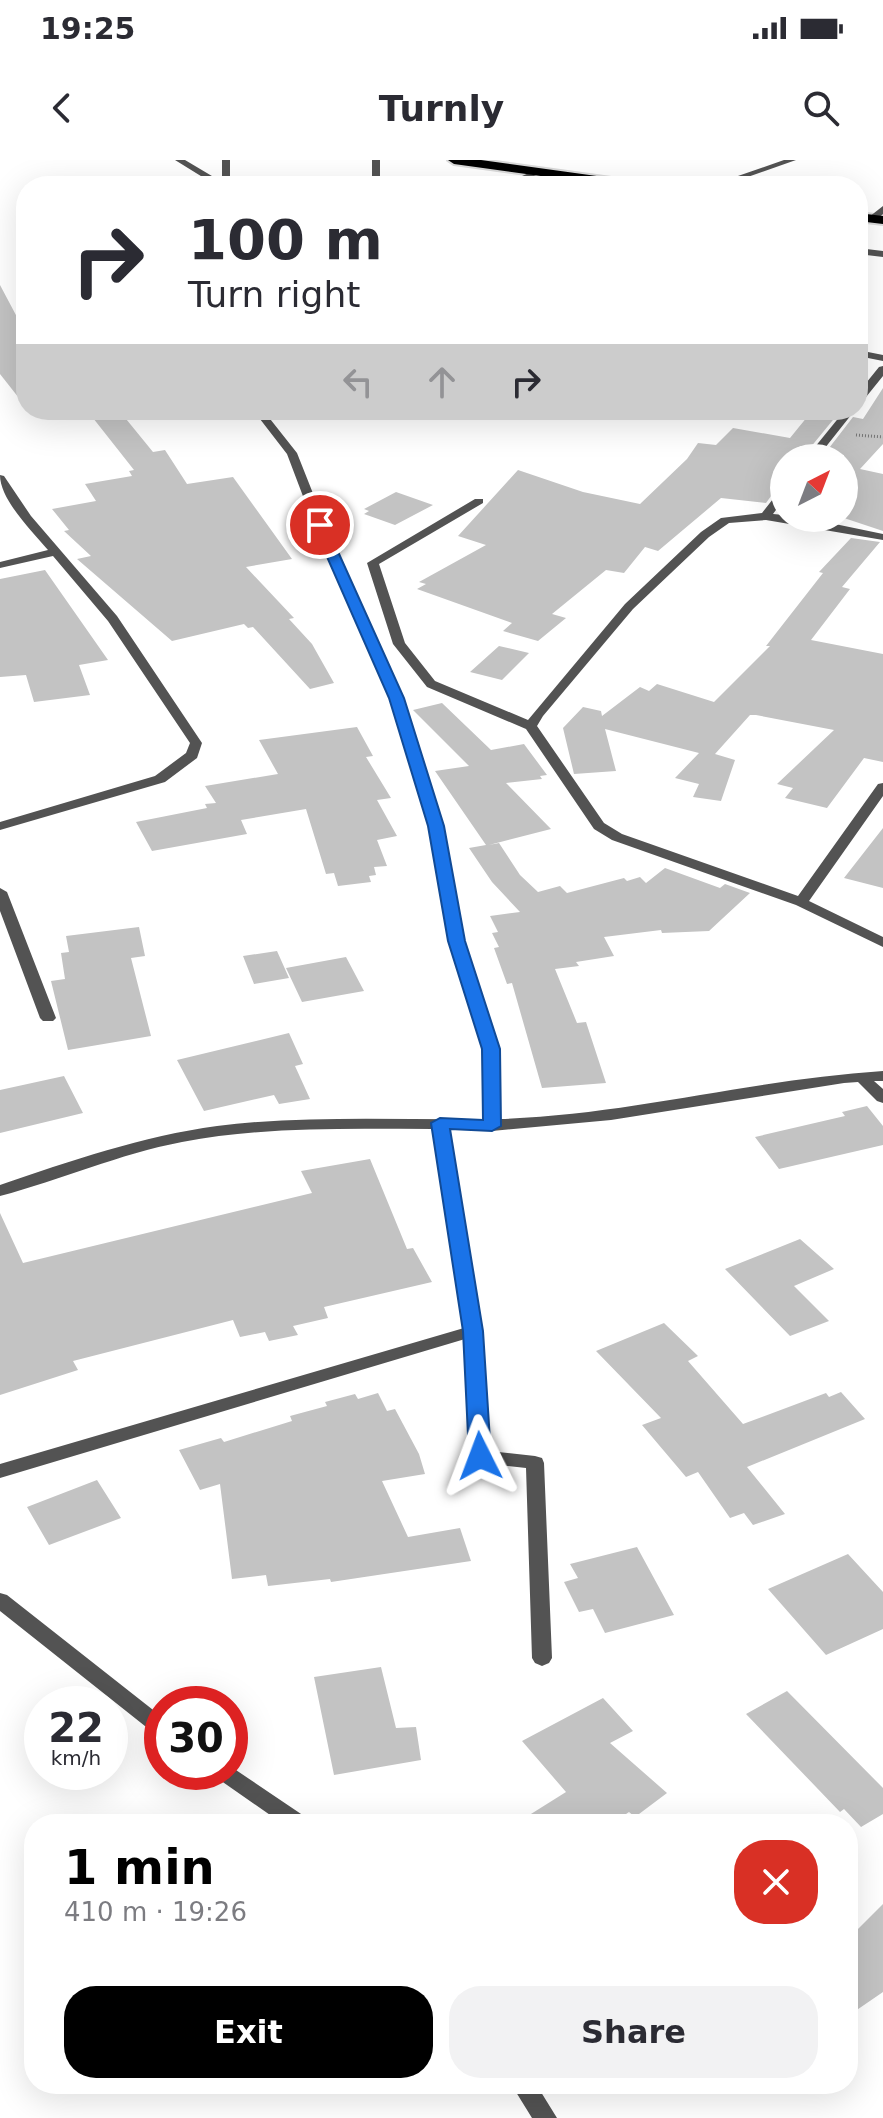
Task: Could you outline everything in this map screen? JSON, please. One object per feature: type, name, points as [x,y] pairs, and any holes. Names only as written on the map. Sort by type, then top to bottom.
[{"type":"highway","points":[[454,160],[522,164],[539,172],[568,176]]},
{"type":"street","points":[[179,160],[207,176]]},
{"type":"street","points":[[743,176],[792,160]]},
{"type":"street","points":[[529,176],[539,172]]},
{"type":"street","points":[[868,388],[883,369]]},
{"type":"street","points":[[266,420],[292,453],[329,549],[397,698],[436,826],[456,941],[491,1049],[492,1126]]},
{"type":"street","points":[[822,444],[842,420]]},
{"type":"street","points":[[0,478],[27,518],[113,619],[196,743],[186,761],[160,779],[0,826]]},
{"type":"street","points":[[479,501],[378,559],[372,568],[399,644],[431,684],[531,726],[599,826],[639,847],[801,902],[883,943]]},
{"type":"street","points":[[765,517],[770,510]]},
{"type":"street","points":[[531,726],[614,621],[672,563],[718,524],[729,519],[765,517],[883,537]]},
{"type":"street","points":[[0,565],[55,552]]},
{"type":"street","points":[[801,902],[883,787]]},
{"type":"street","points":[[0,892],[48,1018]]},
{"type":"street","points":[[860,1076],[883,1098]]},
{"type":"street","points":[[0,1191],[67,1167],[175,1138],[286,1126],[440,1123],[492,1126],[623,1115],[745,1091],[860,1076],[883,1076]]},
{"type":"street","points":[[440,1123],[473,1331],[480,1456],[535,1463],[542,1658]]},
{"type":"street","points":[[0,1471],[473,1331]]},
{"type":"street","points":[[0,1600],[144,1714]]},
{"type":"street","points":[[248,1789],[285,1814]]},
{"type":"street","points":[[529,2094],[545,2118]]},
{"type":"building","points":[[0,285],[16,315],[16,394],[0,374]]},
{"type":"building","points":[[883,388],[883,444],[860,469],[883,474],[883,531],[858,523],[858,444],[832,444],[851,420],[868,420],[868,411]]},
{"type":"building","points":[[95,420],[127,420],[153,452],[165,450],[187,484],[233,477],[292,559],[246,567],[294,618],[289,619],[312,644],[334,683],[310,689],[253,627],[248,628],[244,624],[172,641],[77,559],[91,556],[64,531],[69,530],[52,509],[96,501],[85,484],[132,476],[129,471],[134,470]]},
{"type":"building","points":[[805,420],[833,420],[813,444],[770,444],[770,497],[766,503],[721,498],[658,551],[645,547],[624,573],[606,570],[552,614],[566,618],[538,641],[503,631],[512,623],[417,589],[426,584],[419,582],[486,545],[458,536],[518,470],[583,492],[640,504],[687,459],[698,443],[716,445],[733,428],[790,438]]},
{"type":"building","points":[[396,492],[433,505],[395,525],[364,514],[369,511],[364,509]]},
{"type":"building","points":[[851,538],[880,542],[842,587],[850,589],[811,640],[883,654],[883,762],[864,758],[827,808],[785,798],[793,788],[777,784],[834,730],[750,715],[715,754],[735,760],[721,801],[693,797],[699,784],[675,778],[699,753],[605,729],[616,771],[574,774],[563,728],[583,707],[601,711],[602,716],[640,687],[649,691],[657,684],[714,702],[770,646],[766,646],[823,573],[819,572]]},
{"type":"building","points":[[45,570],[108,660],[79,665],[90,695],[34,702],[26,675],[0,677],[0,579]]},
{"type":"building","points":[[499,646],[529,653],[502,680],[470,672]]},
{"type":"building","points":[[442,703],[491,750],[524,744],[547,775],[540,776],[542,779],[506,783],[551,829],[489,845],[499,843],[520,875],[538,892],[560,886],[567,893],[624,878],[627,881],[640,877],[646,883],[665,868],[720,888],[725,884],[750,893],[709,931],[662,933],[661,930],[604,937],[614,956],[555,969],[577,1023],[586,1022],[606,1083],[542,1088],[512,983],[507,984],[494,948],[499,947],[492,933],[498,932],[490,916],[520,912],[492,882],[469,848],[486,845],[435,771],[469,766],[413,710]]},
{"type":"building","points":[[357,727],[373,756],[366,757],[391,798],[377,800],[397,836],[377,840],[387,866],[374,867],[376,875],[369,876],[371,882],[338,886],[334,873],[326,874],[306,809],[241,820],[247,834],[152,851],[136,822],[207,808],[205,804],[216,803],[205,786],[278,774],[259,740]]},
{"type":"building","points":[[883,828],[883,888],[844,878]]},
{"type":"building","points":[[139,927],[145,956],[131,958],[151,1036],[68,1050],[51,981],[65,979],[61,953],[69,952],[66,936]]},
{"type":"building","points":[[277,951],[289,978],[254,984],[243,956]]},
{"type":"building","points":[[346,957],[364,991],[302,1002],[286,968]]},
{"type":"building","points":[[289,1033],[303,1064],[295,1066],[310,1099],[279,1104],[274,1095],[204,1111],[177,1060]]},
{"type":"building","points":[[64,1076],[83,1113],[0,1133],[0,1090]]},
{"type":"building","points":[[867,1106],[883,1126],[883,1145],[779,1169],[755,1137],[845,1116],[842,1112]]},
{"type":"building","points":[[370,1159],[407,1249],[413,1248],[432,1282],[324,1307],[328,1318],[293,1326],[298,1335],[269,1341],[265,1332],[240,1337],[233,1320],[73,1361],[78,1370],[0,1395],[0,1213],[23,1263],[312,1193],[301,1171]]},
{"type":"building","points":[[800,1239],[834,1269],[794,1286],[829,1321],[790,1336],[725,1269]]},
{"type":"building","points":[[664,1323],[698,1356],[688,1361],[743,1424],[826,1393],[829,1397],[841,1392],[865,1419],[747,1467],[785,1514],[753,1525],[744,1513],[730,1518],[698,1472],[686,1477],[642,1425],[661,1418],[596,1351]]},
{"type":"building","points":[[378,1393],[387,1411],[395,1409],[419,1454],[425,1474],[382,1481],[408,1537],[460,1528],[471,1561],[331,1582],[330,1579],[268,1586],[266,1575],[232,1579],[220,1484],[200,1490],[179,1450],[221,1438],[224,1442],[292,1421],[290,1416],[327,1406],[325,1402],[355,1394],[358,1399]]},
{"type":"building","points":[[97,1480],[121,1518],[49,1545],[27,1507]]},
{"type":"building","points":[[637,1547],[674,1615],[605,1633],[593,1609],[579,1612],[564,1582],[578,1578],[570,1564]]},
{"type":"building","points":[[848,1554],[883,1592],[883,1629],[826,1655],[768,1589]]},
{"type":"building","points":[[381,1667],[396,1728],[416,1727],[421,1760],[334,1775],[314,1677]]},
{"type":"building","points":[[787,1691],[883,1788],[883,1814],[861,1827],[858,1814],[849,1814],[844,1809],[840,1812],[746,1714]]},
{"type":"building","points":[[603,1698],[633,1731],[610,1743],[667,1793],[639,1814],[531,1814],[566,1792],[522,1741]]},
{"type":"building","points":[[883,1904],[883,1992],[858,2009],[858,1929]]},
{"type":"route","points":[[320,525],[397,698],[436,826],[456,941],[491,1049],[492,1126],[440,1123],[473,1331],[480,1456]]}]
